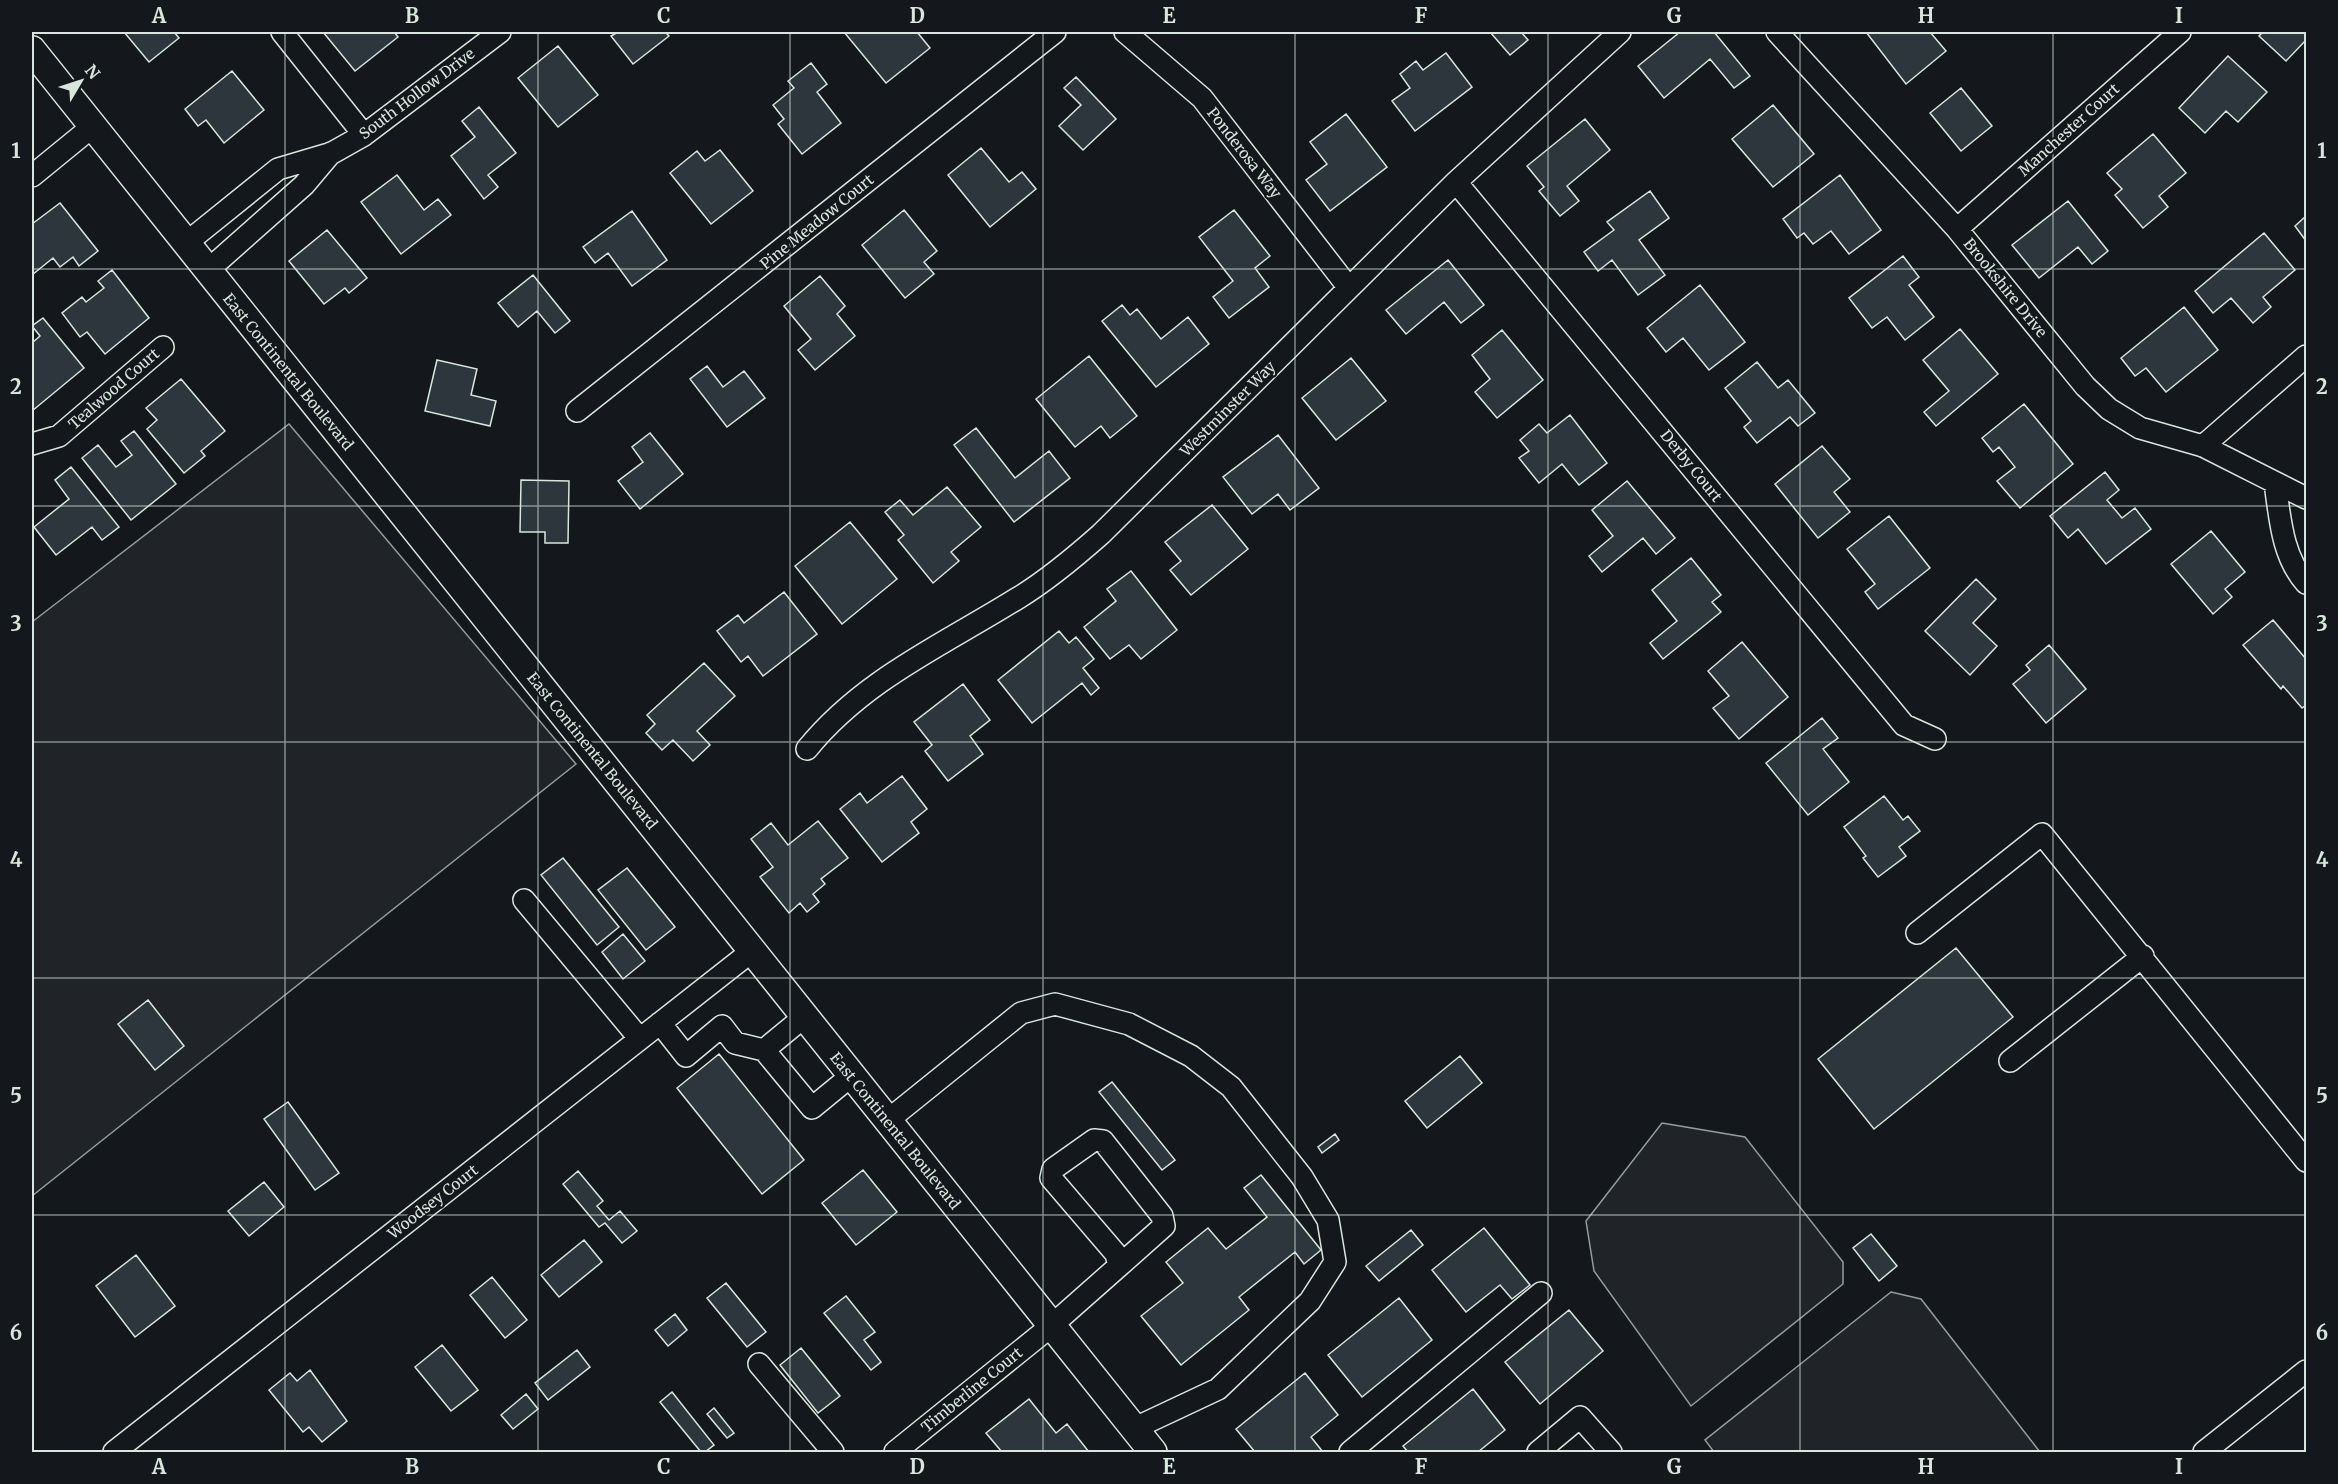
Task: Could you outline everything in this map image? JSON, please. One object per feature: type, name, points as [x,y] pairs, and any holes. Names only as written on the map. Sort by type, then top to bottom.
[{"type":"main road","name":"East Continental Boulevard","points":[[32,50],[1050,1327],[1153,1452]]},
{"type":"street","points":[[282,32],[364,135]]},
{"type":"street","name":"South Hollow Drive","points":[[185,243],[278,169],[332,153],[364,135],[500,32]]},
{"type":"street","name":"Pine Meadow Court","points":[[577,411],[1055,32]]},
{"type":"street","name":"Ponderosa Way","points":[[1125,32],[1202,99],[1349,288]]},
{"type":"street","name":"Westminster Way","points":[[807,749],[832,719],[905,664],[1020,597],[1067,564],[1101,534],[1456,182],[1620,32]]},
{"type":"street","name":"Brookshire Drive","points":[[1777,32],[1957,229],[2085,386],[2109,409],[2140,428],[2203,446],[2307,498]]},
{"type":"street","name":"Manchester Court","points":[[1957,229],[2180,32]]},
{"type":"street","points":[[32,176],[92,127]]},
{"type":"street","name":"South Hollow Drive","points":[[207,271],[304,185],[332,153]]},
{"type":"street","name":"Derby Court","points":[[1456,182],[1904,725],[1935,739]]},
{"type":"street","name":"Tealwood Court","points":[[32,444],[59,436],[163,347]]},
{"type":"street","points":[[2203,446],[2307,356]]},
{"type":"street","points":[[2275,483],[2283,538],[2294,570],[2307,583]]},
{"type":"street","points":[[1917,933],[2042,834],[2307,1161]]},
{"type":"street","points":[[524,900],[640,1038]]},
{"type":"street","name":"Woodsey Court","points":[[114,1452],[752,951]]},
{"type":"street","points":[[2010,1061],[2143,956]]},
{"type":"street","points":[[887,1121],[1021,1013],[1055,1004],[1130,1024],[1191,1056],[1231,1087],[1269,1133],[1302,1177],[1328,1220],[1335,1262],[1310,1301],[1218,1389],[1133,1429]]},
{"type":"street","points":[[764,1050],[804,1017]]},
{"type":"street","points":[[660,1023],[686,1056],[722,1026],[735,1043],[764,1050],[812,1108],[852,1076]]},
{"type":"street","name":"Timberline Court","points":[[895,1452],[1050,1327],[1119,1266],[1164,1226],[1162,1216],[1103,1141],[1094,1140],[1053,1169],[1051,1178],[1116,1254],[1119,1266]]},
{"type":"street","points":[[1350,1452],[1541,1293]]},
{"type":"street","points":[[759,1364],[832,1452]]},
{"type":"street","points":[[2204,1452],[2307,1371]]},
{"type":"street","points":[[1538,1452],[1580,1417],[1611,1452]]},
{"type":"shaded area","points":[[289,424],[576,764],[32,1196],[32,622]]},
{"type":"shaded area","points":[[1662,1123],[1745,1137],[1843,1262],[1843,1284],[1691,1406],[1594,1271],[1586,1221]]},
{"type":"shaded area","points":[[1891,1292],[1921,1299],[2040,1452],[1714,1452],[1705,1440]]},
{"type":"building","points":[[124,32],[174,32],[179,38],[149,62]]},
{"type":"building","points":[[323,32],[394,32],[398,37],[355,71]]},
{"type":"building","points":[[618,32],[665,32],[669,36],[633,64],[611,36]]},
{"type":"building","points":[[844,32],[917,32],[930,48],[886,83]]},
{"type":"building","points":[[1490,32],[1521,32],[1528,40],[1510,55]]},
{"type":"building","points":[[1680,32],[1714,32],[1750,76],[1734,88],[1710,59],[1664,98],[1638,66]]},
{"type":"building","points":[[1866,32],[1930,32],[1946,51],[1906,84]]},
{"type":"building","points":[[2263,32],[2306,32],[2306,40],[2286,61],[2259,36]]},
{"type":"building","points":[[558,46],[598,95],[558,127],[518,78]]},
{"type":"building","points":[[1446,53],[1472,87],[1415,131],[1392,101],[1410,88],[1400,74],[1416,61],[1423,70]]},
{"type":"building","points":[[2228,56],[2267,92],[2238,122],[2226,111],[2205,133],[2179,108]]},
{"type":"building","points":[[811,63],[827,84],[817,92],[841,123],[802,154],[778,124],[784,119],[773,105],[794,88],[788,81]]},
{"type":"building","points":[[232,71],[264,110],[224,143],[206,120],[198,126],[185,109]]},
{"type":"building","points":[[1076,77],[1116,119],[1083,150],[1059,126],[1081,105],[1064,88]]},
{"type":"building","points":[[1961,88],[1992,126],[1961,151],[1930,113]]},
{"type":"building","points":[[1773,105],[1814,154],[1773,187],[1732,139]]},
{"type":"building","points":[[479,107],[516,153],[488,175],[498,187],[484,199],[451,156],[475,137],[462,121]]},
{"type":"building","points":[[1346,114],[1387,167],[1330,211],[1306,180],[1327,164],[1310,142]]},
{"type":"building","points":[[1585,119],[1610,150],[1567,186],[1579,201],[1560,216],[1539,191],[1544,187],[1527,166]]},
{"type":"building","points":[[2153,134],[2186,173],[2159,196],[2168,207],[2143,228],[2115,195],[2122,189],[2107,173]]},
{"type":"building","points":[[981,148],[1009,182],[1022,172],[1036,189],[990,227],[948,175]]},
{"type":"building","points":[[720,150],[753,191],[711,224],[670,173],[697,151],[705,161]]},
{"type":"building","points":[[397,175],[424,210],[438,199],[451,215],[401,254],[361,202]]},
{"type":"building","points":[[1840,175],[1881,230],[1849,254],[1831,231],[1813,244],[1804,233],[1797,238],[1783,219]]},
{"type":"building","points":[[1650,191],[1669,218],[1639,240],[1665,275],[1638,295],[1612,260],[1598,271],[1584,252],[1614,230],[1607,222]]},
{"type":"building","points":[[2068,201],[2108,251],[2092,264],[2078,247],[2039,278],[2012,245]]},
{"type":"building","points":[[60,203],[98,251],[79,266],[73,257],[60,267],[53,258],[32,275],[32,224]]},
{"type":"building","points":[[904,210],[937,251],[924,262],[934,274],[905,298],[862,245]]},
{"type":"building","points":[[1234,210],[1270,256],[1255,268],[1269,287],[1229,318],[1213,297],[1233,281],[1199,237]]},
{"type":"building","points":[[632,211],[667,260],[632,286],[608,253],[595,263],[583,247]]},
{"type":"building","points":[[2306,216],[2306,241],[2295,226]]},
{"type":"building","points":[[327,230],[367,278],[349,293],[345,288],[324,304],[289,261]]},
{"type":"building","points":[[2264,233],[2295,270],[2263,297],[2271,307],[2253,323],[2231,298],[2213,313],[2195,291]]},
{"type":"building","points":[[1903,256],[1919,277],[1909,285],[1934,317],[1905,340],[1887,317],[1872,328],[1849,298]]},
{"type":"building","points":[[1448,260],[1484,305],[1461,323],[1444,302],[1406,334],[1386,310]]},
{"type":"building","points":[[112,270],[149,318],[105,354],[87,332],[80,337],[62,313],[82,297],[86,302],[104,288],[98,281]]},
{"type":"building","points":[[533,275],[570,321],[555,333],[537,311],[518,327],[498,303]]},
{"type":"building","points":[[820,276],[845,306],[837,314],[855,336],[815,370],[798,350],[811,339],[784,306]]},
{"type":"building","points":[[1700,285],[1745,342],[1709,370],[1683,338],[1666,352],[1647,328]]},
{"type":"building","points":[[1122,305],[1130,315],[1137,309],[1161,339],[1188,317],[1209,344],[1156,387],[1102,321]]},
{"type":"building","points":[[2184,307],[2218,350],[2166,392],[2146,368],[2135,376],[2121,358]]},
{"type":"building","points":[[43,318],[84,368],[32,411],[32,343],[40,336],[32,326]]},
{"type":"building","points":[[1960,329],[1998,374],[1936,426],[1924,412],[1949,391],[1923,360]]},
{"type":"building","points":[[1502,330],[1543,380],[1497,418],[1475,392],[1490,379],[1472,355]]},
{"type":"building","points":[[1089,356],[1137,416],[1110,438],[1101,426],[1075,447],[1036,399]]},
{"type":"building","points":[[1351,358],[1386,401],[1336,440],[1302,398]]},
{"type":"building","points":[[437,360],[477,369],[471,395],[496,401],[490,426],[425,411]]},
{"type":"building","points":[[1757,362],[1778,388],[1788,380],[1815,413],[1798,426],[1790,417],[1757,443],[1744,427],[1751,421],[1725,388]]},
{"type":"building","points":[[707,366],[723,387],[744,371],[765,398],[727,427],[690,379]]},
{"type":"building","points":[[181,379],[225,431],[201,451],[205,456],[184,473],[147,429],[157,420],[146,408]]},
{"type":"building","points":[[2024,404],[2073,464],[2020,508],[1997,481],[2015,467],[1999,447],[1993,452],[1982,438]]},
{"type":"building","points":[[1570,415],[1607,463],[1579,485],[1562,464],[1539,483],[1519,458],[1529,451],[1520,440],[1539,424],[1547,433]]},
{"type":"building","points":[[976,428],[1015,478],[1049,451],[1070,478],[1014,522],[954,445]]},
{"type":"building","points":[[134,431],[176,484],[131,520],[82,458],[98,445],[116,467],[132,455],[121,441]]},
{"type":"building","points":[[650,433],[683,474],[640,509],[618,481],[643,462],[632,447]]},
{"type":"building","points":[[1278,435],[1319,488],[1290,510],[1278,494],[1252,514],[1223,477]]},
{"type":"building","points":[[1822,446],[1850,479],[1834,492],[1850,512],[1818,538],[1775,484]]},
{"type":"building","points":[[71,467],[119,527],[102,540],[92,527],[56,555],[34,527],[69,499],[55,480]]},
{"type":"building","points":[[2105,472],[2119,490],[2107,500],[2122,518],[2135,508],[2151,529],[2106,564],[2078,529],[2068,538],[2050,516]]},
{"type":"building","points":[[521,480],[569,481],[568,543],[545,543],[545,532],[520,532]]},
{"type":"building","points":[[1627,481],[1675,538],[1656,554],[1643,538],[1602,572],[1589,556],[1613,536],[1592,510]]},
{"type":"building","points":[[947,487],[981,527],[951,552],[959,561],[933,583],[898,540],[904,535],[885,512],[900,500],[913,515]]},
{"type":"building","points":[[1212,505],[1248,549],[1191,595],[1170,570],[1181,561],[1165,542]]},
{"type":"building","points":[[1889,516],[1930,568],[1878,609],[1865,592],[1875,584],[1847,549]]},
{"type":"building","points":[[850,522],[897,579],[842,624],[795,566]]},
{"type":"building","points":[[2211,531],[2245,572],[2225,589],[2232,597],[2213,614],[2171,564]]},
{"type":"building","points":[[1691,558],[1721,595],[1712,602],[1721,612],[1663,659],[1650,643],[1677,621],[1652,590]]},
{"type":"building","points":[[1131,571],[1177,630],[1141,659],[1129,645],[1110,659],[1084,627],[1116,601],[1107,589]]},
{"type":"building","points":[[1976,579],[1996,599],[1973,623],[1997,646],[1970,675],[1925,631]]},
{"type":"building","points":[[784,592],[817,634],[763,676],[748,656],[741,662],[717,631],[738,615],[744,623]]},
{"type":"building","points":[[2273,620],[2306,659],[2306,705],[2302,708],[2283,686],[2281,689],[2243,645]]},
{"type":"building","points":[[1059,631],[1069,643],[1076,637],[1094,659],[1083,668],[1099,688],[1091,695],[1082,683],[1032,723],[998,680]]},
{"type":"building","points":[[1742,642],[1788,697],[1739,739],[1713,708],[1729,696],[1708,671]]},
{"type":"building","points":[[2049,645],[2086,689],[2046,723],[2013,684],[2030,670],[2026,665]]},
{"type":"building","points":[[704,663],[735,696],[697,731],[710,745],[693,761],[673,740],[662,750],[646,733],[655,724],[647,715]]},
{"type":"building","points":[[963,684],[990,720],[970,736],[983,754],[948,781],[925,751],[932,745],[914,722]]},
{"type":"building","points":[[1822,718],[1838,738],[1823,749],[1849,782],[1808,815],[1766,763]]},
{"type":"building","points":[[902,776],[927,809],[911,822],[919,833],[882,862],[840,809],[860,793],[867,803]]},
{"type":"building","points":[[1884,796],[1903,820],[1908,816],[1920,831],[1899,847],[1906,856],[1878,877],[1863,858],[1866,856],[1844,827]]},
{"type":"building","points":[[818,821],[848,858],[821,879],[825,884],[813,894],[819,902],[807,912],[800,903],[789,913],[760,877],[773,867],[751,839],[771,823],[788,845]]},
{"type":"building","points":[[563,858],[619,927],[597,945],[541,875]]},
{"type":"building","points":[[627,868],[675,927],[646,950],[598,890]]},
{"type":"building","points":[[623,934],[645,961],[623,979],[602,952]]},
{"type":"building","points":[[1956,948],[2013,1017],[1874,1129],[1818,1059]]},
{"type":"building","points":[[148,1000],[184,1046],[155,1070],[118,1024]]},
{"type":"building","points":[[719,1054],[804,1160],[762,1194],[677,1088]]},
{"type":"building","points":[[1460,1056],[1482,1083],[1427,1128],[1405,1101]]},
{"type":"building","points":[[1112,1082],[1175,1160],[1162,1170],[1099,1092]]},
{"type":"building","points":[[288,1102],[339,1173],[315,1190],[264,1119]]},
{"type":"building","points":[[1335,1134],[1339,1140],[1322,1153],[1318,1147]]},
{"type":"building","points":[[863,1170],[897,1212],[856,1245],[822,1203]]},
{"type":"building","points":[[578,1171],[603,1201],[597,1206],[609,1220],[620,1211],[637,1231],[622,1243],[605,1223],[599,1227],[563,1184]]},
{"type":"building","points":[[1261,1175],[1321,1250],[1304,1264],[1295,1252],[1239,1297],[1249,1310],[1181,1365],[1141,1316],[1183,1283],[1166,1262],[1208,1228],[1226,1249],[1267,1217],[1244,1188]]},
{"type":"building","points":[[264,1182],[284,1207],[249,1236],[228,1211]]},
{"type":"building","points":[[1484,1228],[1530,1285],[1512,1299],[1500,1285],[1466,1312],[1432,1270]]},
{"type":"building","points":[[1411,1230],[1423,1245],[1379,1281],[1366,1266]]},
{"type":"building","points":[[1871,1234],[1897,1266],[1879,1281],[1853,1248]]},
{"type":"building","points":[[584,1240],[602,1262],[559,1297],[541,1275]]},
{"type":"building","points":[[136,1255],[175,1306],[135,1337],[96,1286]]},
{"type":"building","points":[[492,1277],[527,1320],[505,1338],[470,1295]]},
{"type":"building","points":[[726,1283],[766,1332],[747,1347],[707,1298]]},
{"type":"building","points":[[846,1296],[875,1332],[864,1340],[881,1362],[871,1370],[824,1313]]},
{"type":"building","points":[[1399,1298],[1432,1340],[1362,1397],[1328,1355]]},
{"type":"building","points":[[1569,1310],[1603,1351],[1540,1404],[1505,1362]]},
{"type":"building","points":[[675,1314],[687,1330],[668,1346],[655,1330]]},
{"type":"building","points":[[442,1345],[478,1390],[451,1411],[415,1367]]},
{"type":"building","points":[[801,1348],[840,1396],[818,1413],[780,1365]]},
{"type":"building","points":[[577,1350],[590,1367],[548,1400],[535,1383]]},
{"type":"building","points":[[310,1370],[347,1421],[322,1442],[309,1427],[303,1432],[269,1390],[290,1373],[297,1381]]},
{"type":"building","points":[[1305,1373],[1338,1415],[1311,1437],[1323,1452],[1255,1452],[1236,1429]]},
{"type":"building","points":[[1473,1389],[1505,1430],[1478,1452],[1408,1452],[1403,1446]]},
{"type":"building","points":[[672,1392],[714,1445],[705,1452],[701,1452],[660,1402]]},
{"type":"building","points":[[526,1394],[538,1409],[513,1429],[501,1415]]},
{"type":"building","points":[[1029,1399],[1056,1433],[1067,1424],[1089,1452],[1002,1452],[986,1433]]},
{"type":"building","points":[[714,1408],[734,1433],[727,1438],[707,1414]]}]
